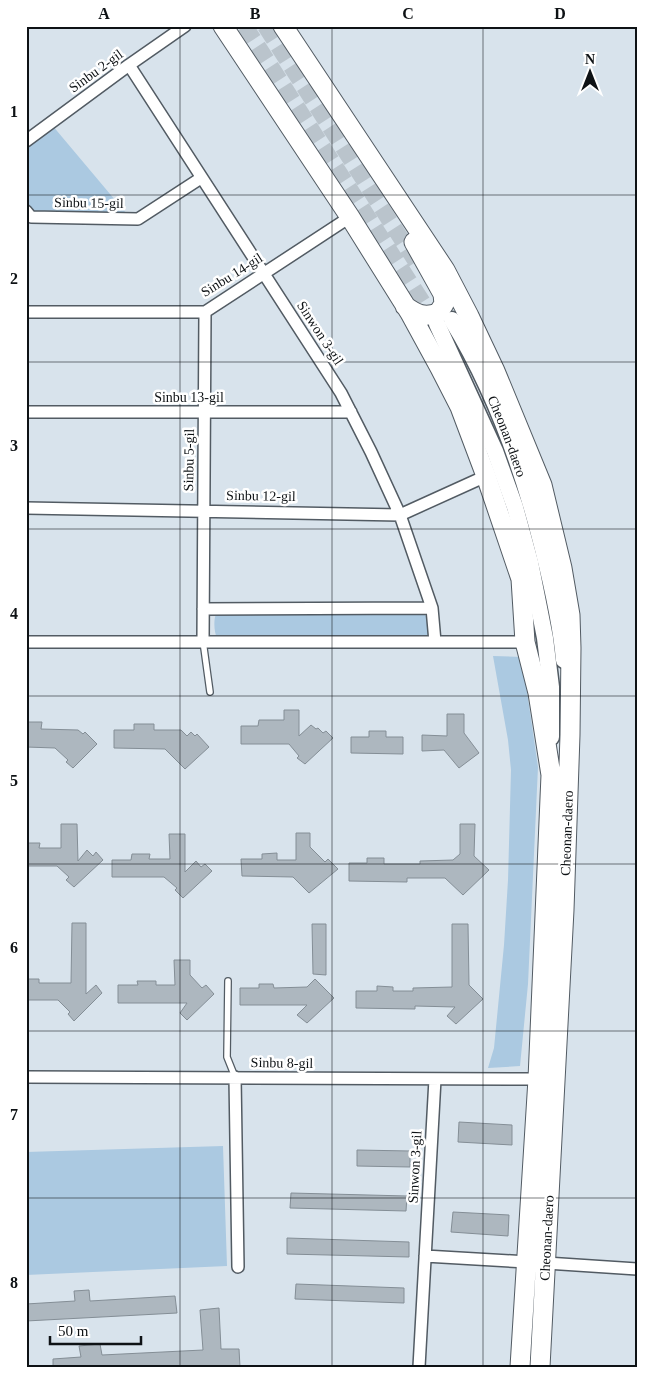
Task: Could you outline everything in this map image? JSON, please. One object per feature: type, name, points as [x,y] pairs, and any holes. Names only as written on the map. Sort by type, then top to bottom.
[{"type":"main road","points":[[223,26],[350,217],[405,306],[460,407],[504,523],[521,578],[526,642],[538,693],[551,776]]},
{"type":"main road","points":[[283,26],[449,278],[495,371],[542,484],[555,534],[570,615],[570,735]]},
{"type":"main road","points":[[357,137],[444,299],[442,308],[433,315],[420,315],[405,306]]},
{"type":"main road","name":"Cheonan-daero","points":[[520,1367],[538,1079],[551,776],[551,687],[545,638],[530,562],[515,507],[495,450],[444,322],[484,382],[521,470],[551,579],[564,653],[570,735],[566,877],[540,1367]]},
{"type":"street","name":"Sinbu 2-gil","points":[[26,141],[185,26]]},
{"type":"street","name":"Sinwon 3-gil","points":[[129,65],[341,393],[400,515],[432,608],[435,642]]},
{"type":"street","name":"Sinbu 15-gil","points":[[26,211],[31,217],[138,219],[201,178]]},
{"type":"street","name":"Sinbu 14-gil","points":[[26,312],[205,312],[350,217]]},
{"type":"street","name":"Sinbu 5-gil","points":[[203,641],[205,312]]},
{"type":"street","name":"Sinbu 13-gil","points":[[26,412],[351,412]]},
{"type":"street","name":"Sinbu 12-gil","points":[[26,508],[400,515],[486,476]]},
{"type":"street","points":[[203,609],[432,608]]},
{"type":"street","points":[[26,642],[526,642]]},
{"type":"street","name":"Sinbu 8-gil","points":[[26,1077],[538,1079]]},
{"type":"street","points":[[235,1077],[238,1267]]},
{"type":"street","name":"Sinwon 3-gil","points":[[419,1367],[435,1079]]},
{"type":"street","points":[[424,1256],[527,1262]]},
{"type":"street","points":[[546,1263],[637,1269]]},
{"type":"lane","points":[[203,641],[210,692]]},
{"type":"lane","points":[[228,981],[228,1057],[235,1077]]},
{"type":"shaded area","points":[[52,125],[126,213],[34,213],[26,203],[26,145]]},
{"type":"shaded area","points":[[217,612],[423,613],[427,617],[432,633],[429,638],[217,638],[214,625]]},
{"type":"shaded area","points":[[493,656],[522,657],[538,767],[528,984],[520,1066],[488,1068],[494,1048],[504,945],[511,770],[508,740]]},
{"type":"shaded area","points":[[223,1146],[227,1266],[26,1275],[26,1152]]},
{"type":"building","points":[[284,710],[299,710],[299,736],[311,725],[323,733],[326,731],[333,738],[305,764],[297,758],[299,756],[289,744],[241,744],[241,726],[258,726],[259,720],[284,720]]},
{"type":"building","points":[[447,714],[464,714],[464,733],[479,753],[459,768],[444,750],[422,751],[422,735],[447,736]]},
{"type":"building","points":[[26,722],[42,722],[41,729],[78,730],[83,734],[85,732],[97,744],[73,768],[66,762],[68,760],[55,748],[26,747]]},
{"type":"building","points":[[134,724],[154,724],[154,730],[181,730],[187,736],[191,732],[195,736],[197,734],[209,747],[185,769],[165,749],[114,748],[114,730],[134,730]]},
{"type":"building","points":[[369,731],[386,731],[386,737],[403,737],[403,754],[351,753],[351,737],[369,737]]},
{"type":"building","points":[[61,824],[77,824],[78,861],[87,850],[93,856],[96,852],[103,860],[74,887],[66,880],[69,877],[57,866],[26,866],[26,843],[40,843],[39,848],[61,848]]},
{"type":"building","points":[[460,824],[475,824],[474,856],[489,870],[463,895],[445,878],[407,878],[407,882],[349,881],[349,863],[367,863],[367,858],[384,858],[384,864],[420,864],[420,861],[453,860],[460,854]]},
{"type":"building","points":[[296,833],[310,833],[310,847],[325,862],[328,859],[338,869],[309,893],[293,877],[242,876],[241,859],[262,859],[262,854],[277,853],[277,860],[296,860]]},
{"type":"building","points":[[169,834],[185,834],[185,872],[196,861],[201,867],[205,864],[212,871],[183,898],[175,890],[177,888],[164,877],[112,877],[112,860],[131,860],[132,854],[150,854],[149,859],[170,859]]},
{"type":"building","points":[[72,923],[86,923],[86,994],[96,985],[102,993],[74,1021],[68,1014],[70,1012],[58,1000],[26,1000],[26,979],[39,979],[39,983],[71,983]]},
{"type":"building","points":[[312,924],[326,924],[326,975],[313,974]]},
{"type":"building","points":[[452,924],[468,924],[469,985],[483,999],[456,1024],[447,1016],[455,1007],[415,1006],[415,1009],[356,1008],[356,991],[377,991],[377,986],[393,987],[393,991],[413,991],[413,988],[452,987]]},
{"type":"building","points":[[174,960],[190,960],[190,975],[202,988],[206,985],[214,994],[187,1020],[180,1013],[187,1003],[118,1003],[118,985],[138,985],[137,981],[156,981],[156,985],[175,985]]},
{"type":"building","points":[[315,979],[334,998],[307,1023],[297,1015],[307,1005],[240,1005],[240,988],[259,988],[259,984],[273,984],[274,988],[307,987]]},
{"type":"building","points":[[459,1122],[512,1125],[512,1145],[458,1142]]},
{"type":"building","points":[[357,1150],[410,1151],[410,1167],[357,1166]]},
{"type":"building","points":[[291,1193],[407,1196],[406,1211],[290,1208]]},
{"type":"building","points":[[453,1212],[509,1215],[508,1236],[451,1232]]},
{"type":"building","points":[[287,1238],[409,1242],[409,1257],[287,1254]]},
{"type":"building","points":[[296,1284],[404,1288],[404,1303],[295,1299]]},
{"type":"building","points":[[89,1290],[90,1301],[175,1296],[177,1313],[26,1321],[26,1304],[75,1301],[74,1291]]},
{"type":"building","points":[[219,1308],[221,1349],[239,1349],[240,1367],[53,1367],[53,1359],[81,1357],[79,1346],[100,1344],[102,1355],[203,1350],[200,1310]]},
{"type":"tunnel","points":[[245,26],[437,324]]},
{"type":"tunnel","points":[[265,26],[418,265]]}]
